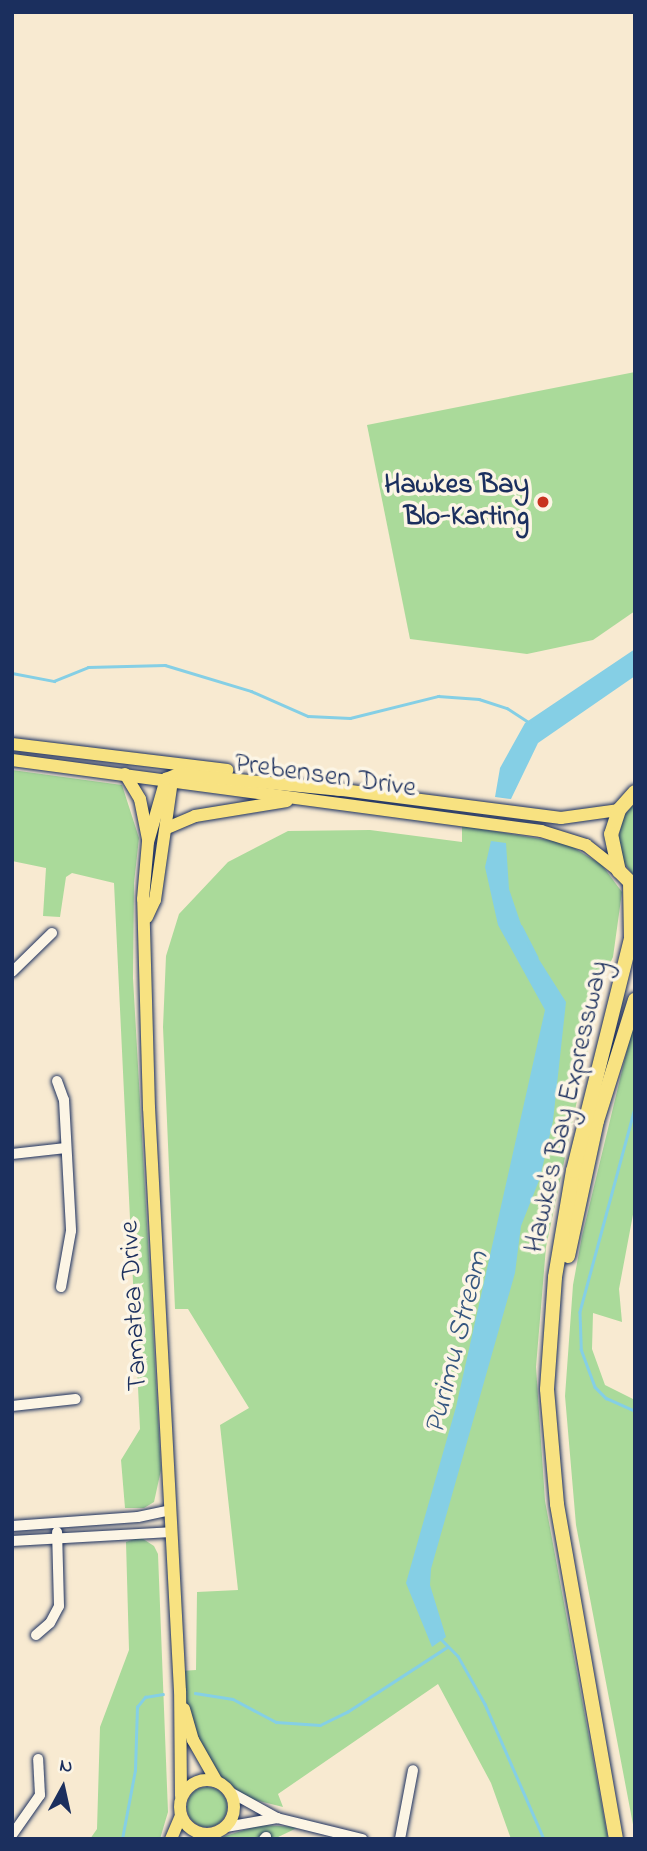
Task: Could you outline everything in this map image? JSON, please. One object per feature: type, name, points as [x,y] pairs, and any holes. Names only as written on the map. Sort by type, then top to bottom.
[{"type":"highway","points":[[633,885],[619,871],[611,834],[619,810],[634,791]]},
{"type":"highway","name":"Hawke's Bay Expressway","points":[[616,1839],[557,1504],[547,1389],[562,1231],[631,939],[633,885]]},
{"type":"highway","name":"Hawke's Bay Expressway","points":[[625,1839],[561,1483],[556,1393],[562,1289],[570,1246],[600,1110],[635,1000]]},
{"type":"main road","points":[[12,746],[158,770],[169,779],[195,774],[340,790]]},
{"type":"main road","name":"Prebensen Drive","points":[[12,746],[175,762],[340,790],[561,817],[619,810]]},
{"type":"main road","name":"Prebensen Drive","points":[[12,760],[169,779],[551,833],[586,845],[619,871]]},
{"type":"main road","points":[[125,774],[140,799],[148,842]]},
{"type":"main road","name":"Tamatea Drive","points":[[147,917],[155,900],[167,828],[169,779]]},
{"type":"main road","name":"Tamatea Drive","points":[[169,779],[148,842],[143,899],[147,917],[148,1095],[180,1691],[181,1796]]},
{"type":"main road","points":[[167,828],[195,816],[236,808],[318,800]]},
{"type":"main road","name":"Tamatea Drive","points":[[180,1691],[193,1740],[217,1782]]},
{"type":"main road","points":[[171,1839],[181,1816],[181,1796],[194,1783],[217,1782],[230,1792],[234,1813],[226,1826],[206,1837],[192,1829],[181,1816]]},
{"type":"street","points":[[12,972],[52,933]]},
{"type":"street","points":[[58,1081],[64,1100],[71,1231],[61,1287]]},
{"type":"street","points":[[12,1154],[66,1148]]},
{"type":"street","points":[[12,1406],[76,1399]]},
{"type":"street","points":[[12,1526],[56,1524],[170,1510]]},
{"type":"street","points":[[36,1634],[50,1623],[59,1606],[56,1524]]},
{"type":"street","points":[[12,1541],[171,1532]]},
{"type":"street","points":[[12,1835],[40,1795],[38,1759]]},
{"type":"street","points":[[400,1839],[413,1770]]},
{"type":"street","points":[[230,1792],[277,1818],[362,1839]]},
{"type":"street","points":[[226,1826],[277,1818]]},
{"type":"green space","points":[[635,372],[635,611],[593,640],[527,654],[410,639],[367,425]]},
{"type":"green space","points":[[12,770],[122,785],[139,838],[134,883],[133,978],[161,1470],[154,1502],[144,1508],[125,1508],[121,1460],[140,1429],[114,883],[72,873],[66,877],[60,917],[43,916],[46,868],[12,861]]},
{"type":"green space","points":[[635,803],[635,877],[624,863],[618,839],[624,816]]},
{"type":"green space","points":[[462,826],[566,843],[602,865],[622,892],[613,957],[603,978],[546,1247],[536,1367],[545,1501],[608,1839],[511,1839],[491,1783],[438,1684],[278,1794],[283,1807],[251,1799],[228,1784],[210,1767],[185,1712],[181,1671],[196,1670],[197,1592],[238,1590],[220,1425],[249,1408],[188,1309],[175,1309],[163,1027],[166,956],[179,914],[228,862],[288,831],[370,830],[462,842]]},
{"type":"green space","points":[[635,1017],[635,1204],[619,1289],[622,1322],[593,1313],[592,1349],[605,1385],[635,1400],[635,1835],[576,1525],[565,1396],[573,1285],[582,1236]]},
{"type":"green space","points":[[140,1537],[154,1546],[158,1554],[168,1812],[160,1839],[90,1839],[97,1829],[100,1727],[129,1650],[126,1542]]},
{"type":"green space","points":[[207,1787],[221,1793],[227,1807],[221,1821],[207,1827],[193,1821],[187,1807],[193,1793]]},
{"type":"green space","points":[[260,1825],[299,1827],[274,1839],[266,1833],[258,1839],[216,1839]]},
{"type":"water","points":[[635,649],[635,676],[538,743],[511,799],[495,797],[500,768],[525,723]]},
{"type":"water","points":[[491,841],[506,843],[509,889],[526,939],[566,1002],[553,1121],[540,1178],[521,1226],[515,1273],[431,1569],[430,1585],[446,1637],[432,1647],[406,1583],[456,1407],[545,1010],[498,925],[485,867]]},
{"type":"waterway","points":[[12,673],[54,681],[88,667],[165,665],[251,691],[308,716],[350,718],[438,696],[479,699],[507,708],[530,723]]},
{"type":"waterway","name":"Purimu Stream","points":[[521,926],[537,957]]},
{"type":"waterway","points":[[635,1108],[580,1312],[581,1349],[595,1387],[606,1398],[635,1411]]},
{"type":"waterway","name":"Purimu Stream","points":[[440,1638],[458,1656],[485,1704],[544,1839]]},
{"type":"waterway","points":[[195,1693],[233,1699],[276,1722],[320,1725],[347,1712],[447,1647]]},
{"type":"waterway","points":[[122,1839],[135,1770],[137,1707],[145,1697],[163,1694]]},
{"type":"place","name":"Hawkes Bay Blo-Karting","points":[[543,502]]}]
